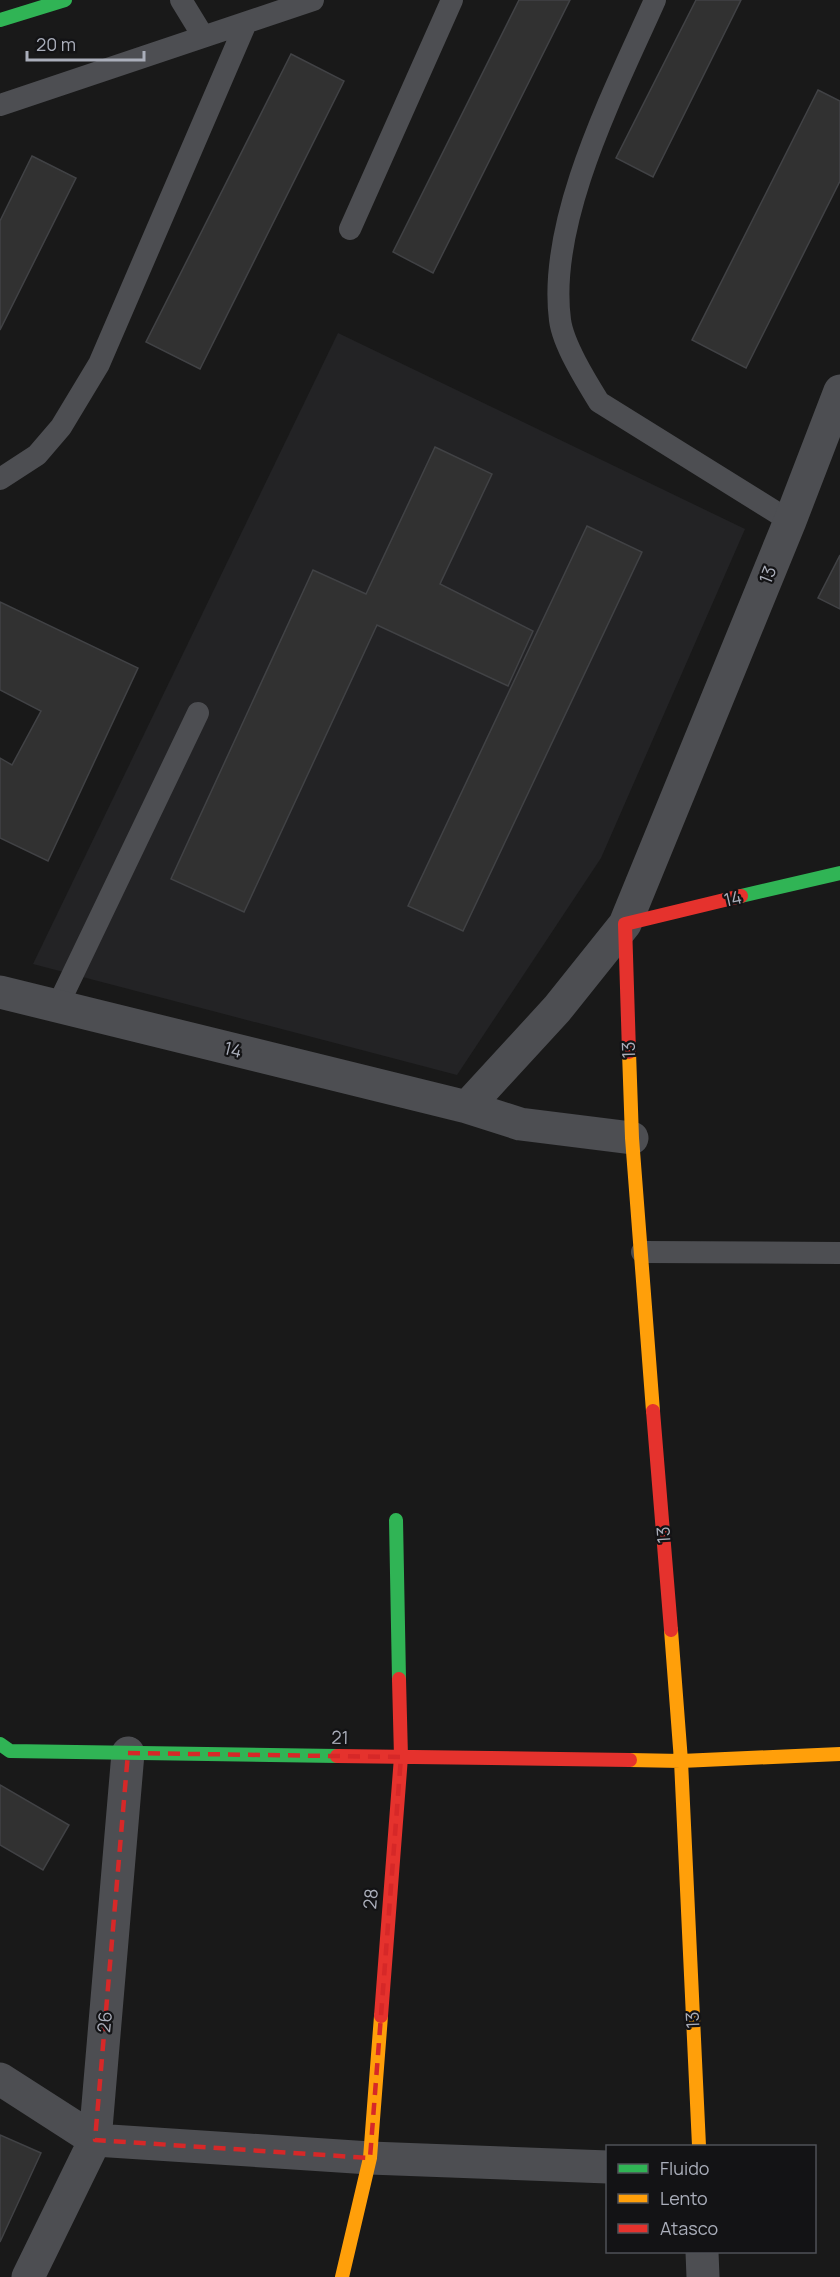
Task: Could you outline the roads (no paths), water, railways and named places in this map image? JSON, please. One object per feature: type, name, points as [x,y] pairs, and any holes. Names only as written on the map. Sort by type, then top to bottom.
[{"type":"street","points":[[0,20],[65,0]]},
{"type":"street","name":"13","points":[[467,1107],[557,1009],[625,924],[790,521],[833,422],[840,391]]},
{"type":"street","name":"14","points":[[625,924],[840,873]]},
{"type":"street","name":"13","points":[[625,924],[632,1138],[681,1761],[699,2145]]},
{"type":"street","name":"14","points":[[0,992],[467,1107],[520,1124],[632,1138]]},
{"type":"street","name":"28","points":[[342,2277],[370,2158],[401,1757],[396,1520]]},
{"type":"street","name":"21","points":[[0,1744],[10,1751],[681,1761],[840,1754]]},
{"type":"street","name":"26","points":[[28,2277],[95,2140],[128,1753]]},
{"type":"street","points":[[0,2079],[95,2140],[370,2158],[606,2167]]},
{"type":"street","points":[[702,2253],[703,2277]]},
{"type":"lane","points":[[181,0],[203,36]]},
{"type":"lane","points":[[0,105],[313,0]]},
{"type":"lane","points":[[350,229],[452,0]]},
{"type":"lane","points":[[656,0],[587,158],[560,252],[560,321],[581,374],[599,402],[790,521]]},
{"type":"lane","points":[[0,478],[37,455],[62,427],[99,364],[246,23]]},
{"type":"lane","points":[[57,1007],[198,713]]},
{"type":"lane","points":[[642,1252],[840,1253]]}]
